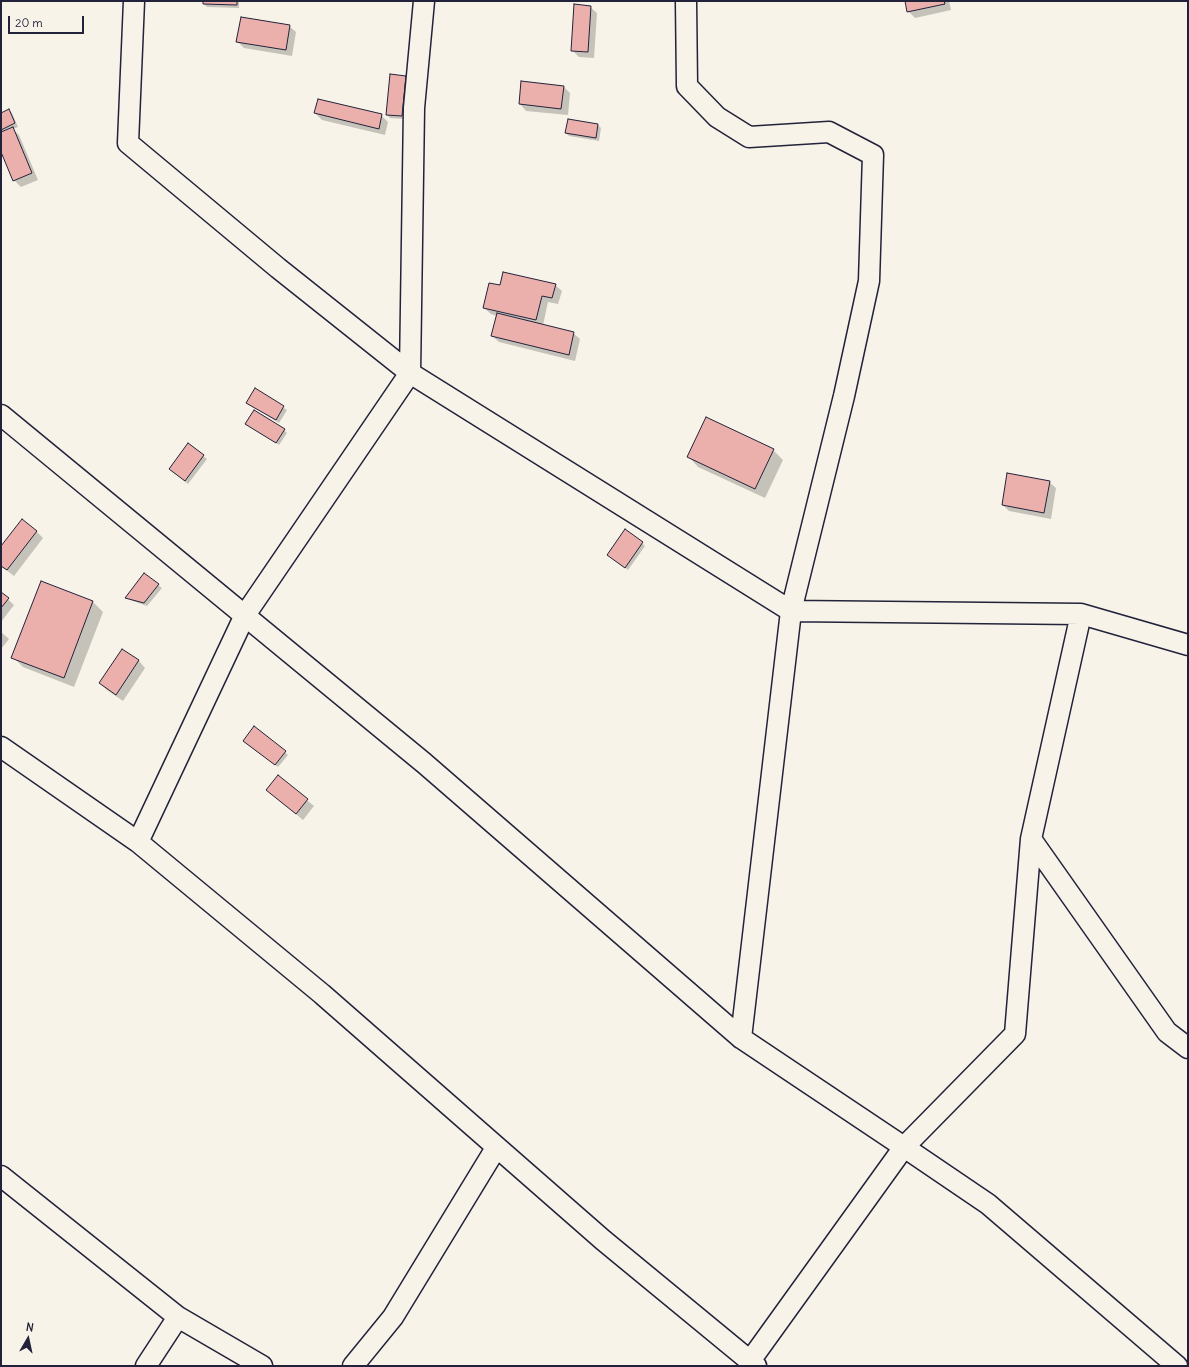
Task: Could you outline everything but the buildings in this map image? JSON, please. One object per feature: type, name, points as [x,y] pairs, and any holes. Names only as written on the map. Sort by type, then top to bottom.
[{"type":"street","points":[[134,1],[128,142],[278,268],[410,373],[791,611],[1081,614],[1188,645]]},
{"type":"street","points":[[138,842],[245,615],[410,373],[414,108],[424,1]]},
{"type":"street","points":[[686,1],[687,86],[717,118],[749,137],[829,132],[873,155],[869,281],[844,396],[791,611],[741,1038]]},
{"type":"street","points":[[1,415],[424,763],[741,1038],[988,1204],[1177,1366]]},
{"type":"street","points":[[1,746],[138,842],[322,994],[496,1148],[603,1240],[753,1363],[904,1147],[1015,1034],[1031,839],[1081,614]]},
{"type":"street","points":[[1031,839],[1167,1032],[1188,1048]]},
{"type":"street","points":[[353,1366],[393,1317],[496,1148]]},
{"type":"street","points":[[1,1176],[178,1317],[262,1366]]},
{"type":"street","points":[[146,1366],[178,1317]]}]
